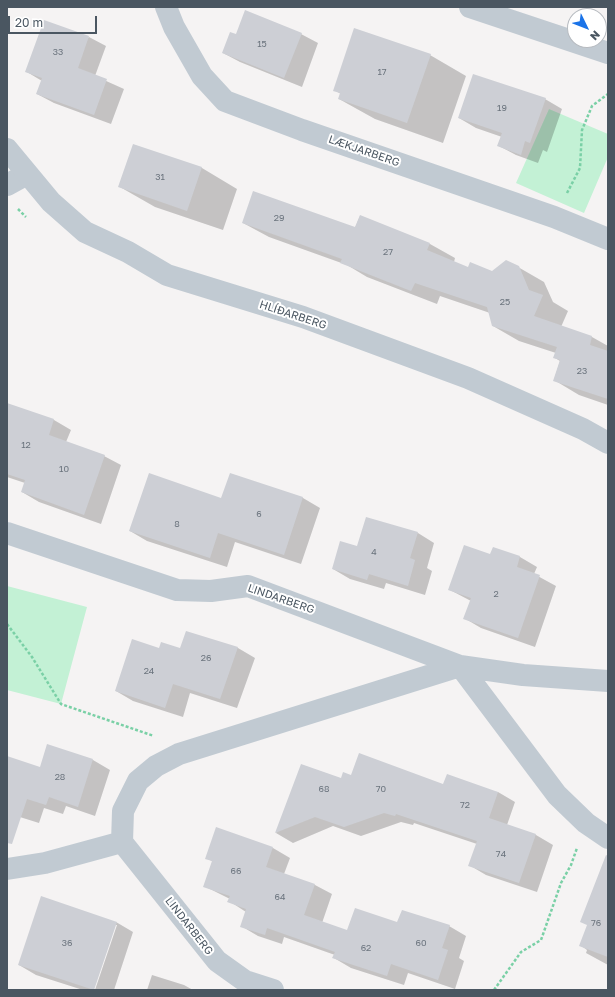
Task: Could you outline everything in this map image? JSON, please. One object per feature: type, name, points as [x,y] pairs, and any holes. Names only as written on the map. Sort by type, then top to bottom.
[{"type":"street","name":"LÆKJARBERG","points":[[166,7],[174,27],[202,76],[225,101],[302,130],[554,217],[608,239]]},
{"type":"street","points":[[470,7],[608,53]]},
{"type":"street","name":"HLÍÐARBERG","points":[[7,149],[51,202],[85,232],[128,252],[167,275],[303,318],[468,378],[583,428],[608,443]]},
{"type":"street","points":[[7,185],[27,174]]},
{"type":"street","name":"LINDARBERG","points":[[7,533],[177,590],[211,591],[248,586],[460,666],[523,675],[608,681]]},
{"type":"street","points":[[460,666],[557,795],[586,823],[608,838]]},
{"type":"street","name":"LINDARBERG","points":[[273,990],[245,981],[217,961],[122,842],[123,811],[138,781],[156,766],[179,754],[193,749],[460,666]]},
{"type":"street","points":[[7,869],[45,863],[122,842]]},
{"type":"path","points":[[580,168],[582,130],[592,106],[608,94]]},
{"type":"path","points":[[7,624],[32,657],[61,704],[193,749]]},
{"type":"path","points":[[494,990],[522,952],[541,940],[561,883],[571,865],[586,823]]},
{"type":"green space","points":[[549,109],[608,134],[608,157],[584,213],[516,183]]},
{"type":"green space","points":[[7,586],[87,607],[61,704],[7,690]]},
{"type":"building","points":[[245,10],[302,33],[284,78],[222,53],[230,32],[236,34]]},
{"type":"building","points":[[44,20],[89,36],[78,68],[107,79],[94,115],[36,94],[42,78],[25,72]]},
{"type":"building","points":[[354,28],[431,54],[407,123],[338,99],[340,93],[333,91]]},
{"type":"building","points":[[473,74],[546,98],[530,143],[525,141],[521,155],[497,146],[502,133],[458,118]]},
{"type":"building","points":[[133,144],[202,167],[187,211],[118,187]]},
{"type":"building","points":[[253,191],[355,227],[360,215],[430,243],[427,250],[468,267],[470,262],[492,271],[506,260],[519,266],[529,290],[543,295],[534,316],[592,336],[590,345],[608,351],[608,399],[553,381],[560,360],[553,358],[557,347],[492,326],[487,307],[415,283],[411,291],[340,263],[342,259],[242,223]]},
{"type":"building","points":[[7,403],[54,419],[49,435],[105,455],[84,515],[21,492],[25,480],[7,474]]},
{"type":"building","points":[[149,473],[221,498],[230,473],[303,497],[284,555],[218,533],[210,558],[129,531]]},
{"type":"building","points":[[366,517],[418,532],[410,558],[415,560],[408,586],[369,574],[367,580],[332,569],[340,541],[357,546]]},
{"type":"building","points":[[464,545],[490,554],[493,547],[520,556],[517,567],[540,575],[518,638],[463,619],[471,598],[448,590]]},
{"type":"building","points":[[186,631],[238,647],[220,699],[173,684],[165,708],[115,691],[132,639],[159,648],[161,642],[180,648]]},
{"type":"building","points":[[47,744],[93,759],[78,807],[49,797],[46,805],[27,799],[12,844],[7,843],[7,756],[40,767]]},
{"type":"building","points":[[359,753],[443,784],[447,774],[498,792],[489,818],[536,834],[519,883],[468,866],[477,841],[396,814],[395,816],[384,813],[344,827],[315,817],[275,833],[301,764],[341,778],[343,772],[351,775]]},
{"type":"building","points":[[216,827],[273,847],[266,867],[315,884],[304,915],[347,930],[355,908],[397,922],[402,910],[450,925],[442,948],[448,950],[438,980],[391,964],[387,976],[332,958],[335,952],[267,928],[265,935],[240,927],[246,909],[227,902],[230,896],[203,887],[212,861],[205,859]]},
{"type":"building","points":[[606,855],[608,856],[608,957],[579,946],[587,925],[580,922]]},
{"type":"building","points":[[41,896],[117,922],[94,990],[18,965]]}]
